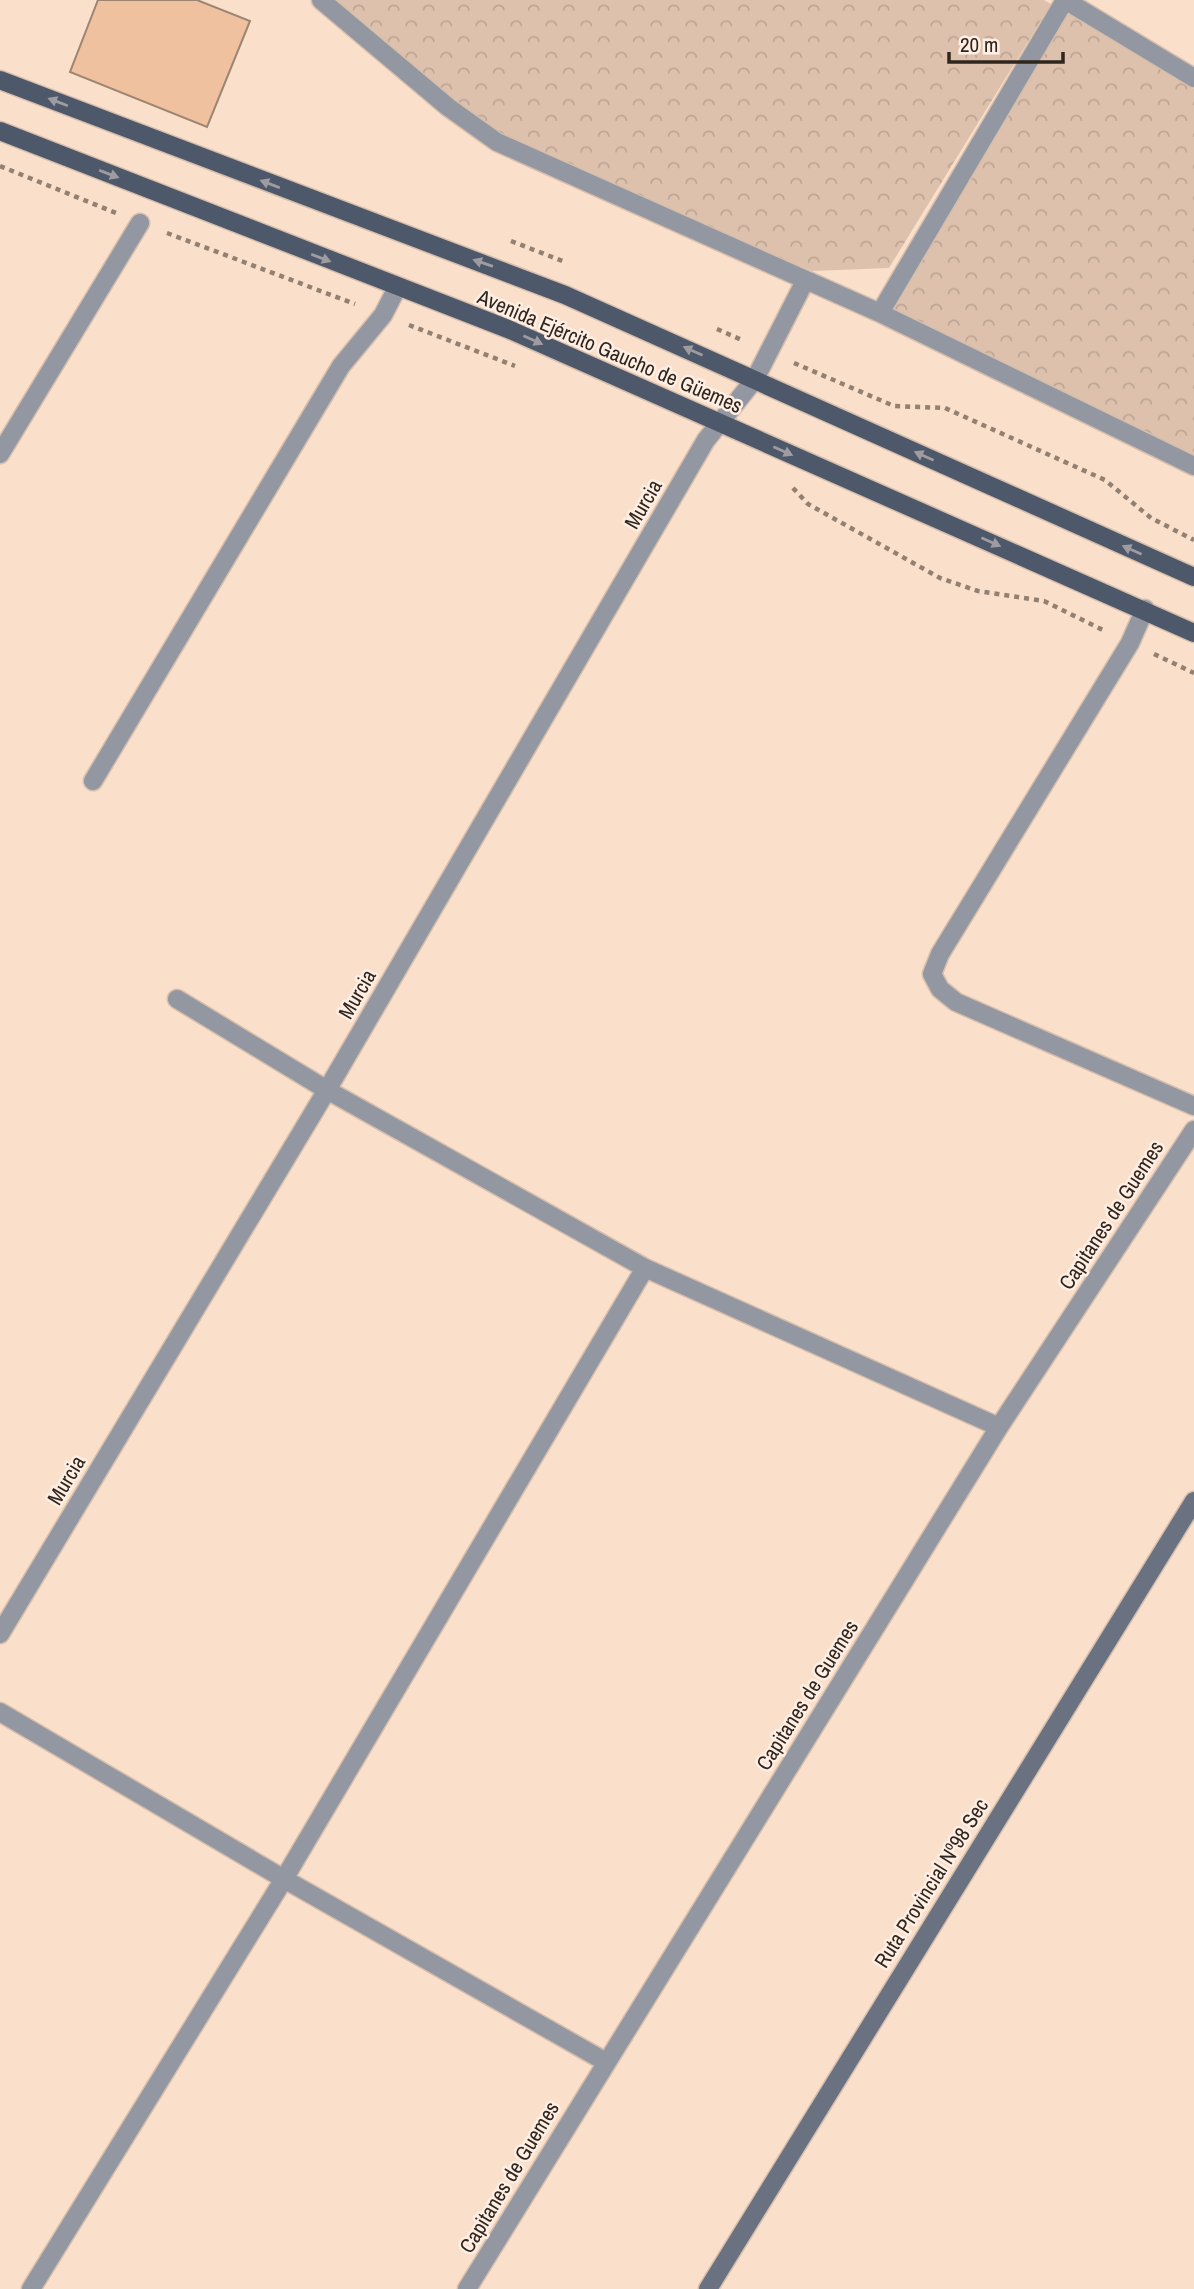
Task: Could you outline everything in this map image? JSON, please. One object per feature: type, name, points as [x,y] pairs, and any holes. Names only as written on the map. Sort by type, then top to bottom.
[{"type":"main road","name":"Avenida Ejército Gaucho de Güemes","points":[[0,80],[200,158],[511,273],[755,379],[1194,577]]},
{"type":"main road","name":"Avenida Ejército Gaucho de Güemes","points":[[0,131],[508,330],[1145,609],[1194,633]]},
{"type":"street","points":[[321,0],[448,107],[497,142],[880,313],[1194,466]]},
{"type":"street","points":[[880,313],[1065,0],[1194,78]]},
{"type":"street","points":[[0,454],[140,223]]},
{"type":"street","name":"Murcia","points":[[0,1634],[327,1090],[706,440],[755,379],[805,281]]},
{"type":"street","points":[[93,781],[341,366],[383,315],[397,288]]},
{"type":"street","points":[[1145,609],[1130,643],[940,954],[932,974],[940,989],[956,1002],[1194,1106]]},
{"type":"street","points":[[177,999],[327,1090],[645,1268],[999,1427]]},
{"type":"street","name":"Capitanes de Guemes","points":[[467,2289],[999,1427],[1194,1130]]},
{"type":"street","points":[[32,2289],[284,1879],[645,1268]]},
{"type":"street","name":"Ruta Provincial Nº98 Sec","points":[[708,2289],[1194,1501]]},
{"type":"street","points":[[0,1712],[284,1879],[606,2063]]},
{"type":"path","points":[[0,166],[140,223],[525,370]]},
{"type":"path","points":[[785,479],[808,504],[940,578],[978,591],[1044,601],[1194,673]]},
{"type":"green space","points":[[333,0],[1044,0],[1051,4],[889,268],[812,271],[479,131]]},
{"type":"green space","points":[[1067,12],[1194,89],[1194,455],[894,309]]},
{"type":"building","points":[[98,0],[197,0],[250,21],[207,127],[70,72]]}]
